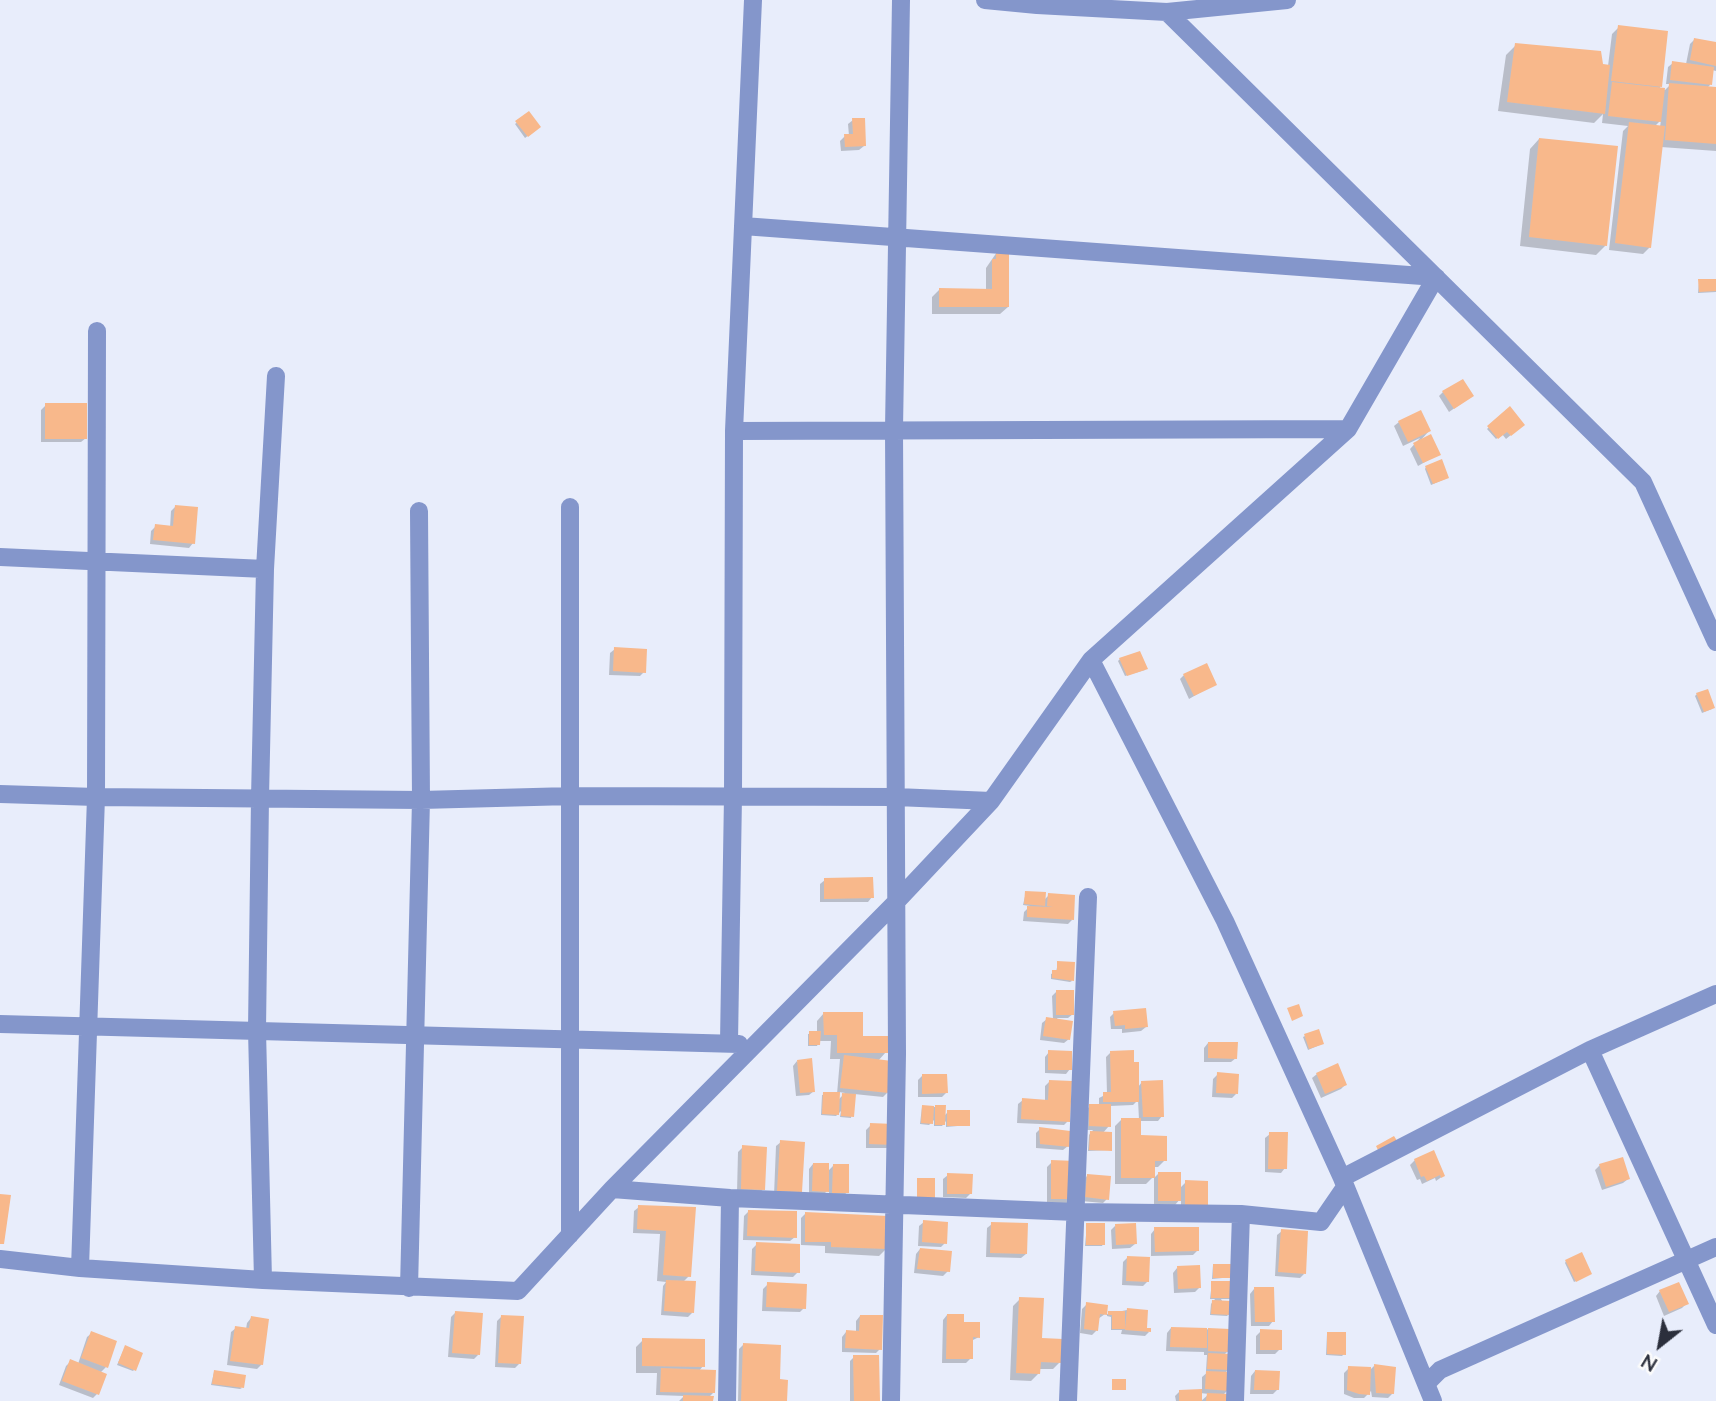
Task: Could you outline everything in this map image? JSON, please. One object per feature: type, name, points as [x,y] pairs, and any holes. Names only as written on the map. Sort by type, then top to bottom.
[{"type":"street","points":[[729,1042],[734,431],[753,0]]},
{"type":"street","points":[[891,1401],[897,1054],[894,429],[901,0]]},
{"type":"street","points":[[985,0],[1167,12],[1287,0]]},
{"type":"street","points":[[1167,12],[1643,482],[1716,642]]},
{"type":"street","points":[[743,226],[1436,277]]},
{"type":"street","points":[[0,1259],[80,1268],[263,1280],[518,1291],[612,1189],[991,801],[1091,660],[1348,429],[1436,277]]},
{"type":"street","points":[[80,1268],[96,797],[97,331]]},
{"type":"street","points":[[263,1280],[257,1030],[260,798],[264,569],[276,376]]},
{"type":"street","points":[[734,431],[1348,429]]},
{"type":"street","points":[[570,507],[570,1235]]},
{"type":"street","points":[[409,1288],[421,800],[419,511]]},
{"type":"street","points":[[0,557],[264,569]]},
{"type":"street","points":[[1091,660],[1225,921],[1344,1183],[1433,1401]]},
{"type":"street","points":[[0,794],[421,800],[571,796],[896,797],[991,801]]},
{"type":"street","points":[[1068,1401],[1088,897]]},
{"type":"street","points":[[612,1189],[730,1198],[1076,1212],[1241,1214],[1321,1222],[1344,1183],[1590,1050],[1716,994]]},
{"type":"street","points":[[0,1024],[729,1042],[752,1046]]},
{"type":"street","points":[[1590,1050],[1716,1325]]},
{"type":"street","points":[[727,1401],[730,1198]]},
{"type":"street","points":[[1235,1401],[1241,1214]]},
{"type":"street","points":[[1426,1384],[1440,1370],[1716,1247]]},
{"type":"building","points":[[1618,25],[1668,31],[1662,87],[1611,81]]},
{"type":"building","points":[[1694,38],[1716,42],[1716,66],[1690,60]]},
{"type":"building","points":[[1515,43],[1601,51],[1603,64],[1610,65],[1605,114],[1507,102]]},
{"type":"building","points":[[1672,61],[1714,67],[1712,85],[1670,80]]},
{"type":"building","points":[[1612,82],[1665,88],[1661,122],[1608,116]]},
{"type":"building","points":[[1669,83],[1716,87],[1716,144],[1665,140]]},
{"type":"building","points":[[529,111],[541,127],[528,137],[515,121]]},
{"type":"building","points":[[852,118],[865,118],[866,146],[845,147],[844,134],[853,134]]},
{"type":"building","points":[[1629,122],[1665,126],[1651,248],[1615,243]]},
{"type":"building","points":[[1539,138],[1618,146],[1607,246],[1529,237]]},
{"type":"building","points":[[996,250],[1009,250],[1009,307],[939,307],[939,288],[992,289],[992,259],[996,259]]},
{"type":"building","points":[[1698,279],[1716,279],[1716,291],[1699,292]]},
{"type":"building","points":[[1463,379],[1474,396],[1454,409],[1442,391]]},
{"type":"building","points":[[45,403],[87,403],[87,439],[45,439]]},
{"type":"building","points":[[1510,406],[1525,425],[1511,436],[1507,432],[1498,439],[1487,426]]},
{"type":"building","points":[[1421,410],[1431,431],[1408,442],[1398,421]]},
{"type":"building","points":[[1431,434],[1441,455],[1423,463],[1413,443]]},
{"type":"building","points":[[1442,459],[1449,478],[1433,484],[1425,466]]},
{"type":"building","points":[[175,505],[198,507],[195,544],[153,540],[155,524],[173,526]]},
{"type":"building","points":[[614,647],[647,649],[646,673],[613,671]]},
{"type":"building","points":[[1140,651],[1148,669],[1127,676],[1119,658]]},
{"type":"building","points":[[1207,663],[1217,685],[1194,696],[1183,674]]},
{"type":"building","points":[[1708,689],[1715,708],[1704,712],[1696,693]]},
{"type":"building","points":[[873,877],[874,898],[824,899],[824,878]]},
{"type":"building","points":[[1025,891],[1046,892],[1045,906],[1024,904]]},
{"type":"building","points":[[1048,893],[1075,895],[1074,920],[1027,917],[1027,906],[1053,907],[1047,906]]},
{"type":"building","points":[[1057,961],[1075,962],[1074,981],[1052,978],[1052,970],[1057,970]]},
{"type":"building","points":[[1056,990],[1074,990],[1074,1015],[1056,1015]]},
{"type":"building","points":[[1299,1004],[1303,1016],[1292,1021],[1287,1008]]},
{"type":"building","points":[[1146,1008],[1148,1027],[1125,1029],[1125,1025],[1115,1026],[1113,1011]]},
{"type":"building","points":[[823,1012],[863,1012],[863,1036],[888,1036],[888,1053],[837,1053],[837,1035],[824,1035]]},
{"type":"building","points":[[1046,1017],[1073,1021],[1070,1040],[1043,1036]]},
{"type":"building","points":[[1319,1029],[1324,1044],[1309,1049],[1304,1034]]},
{"type":"building","points":[[809,1031],[821,1031],[820,1045],[809,1045]]},
{"type":"building","points":[[1208,1042],[1238,1042],[1237,1059],[1208,1058]]},
{"type":"building","points":[[1048,1050],[1072,1051],[1072,1070],[1048,1070]]},
{"type":"building","points":[[1134,1050],[1134,1062],[1139,1062],[1139,1102],[1103,1102],[1103,1092],[1111,1092],[1110,1051]]},
{"type":"building","points":[[844,1055],[892,1061],[889,1093],[840,1088]]},
{"type":"building","points":[[812,1058],[815,1092],[800,1093],[797,1060]]},
{"type":"building","points":[[1338,1063],[1347,1085],[1325,1094],[1316,1073]]},
{"type":"building","points":[[1217,1072],[1239,1074],[1238,1094],[1216,1093]]},
{"type":"building","points":[[922,1074],[947,1074],[948,1093],[922,1094]]},
{"type":"building","points":[[1049,1080],[1072,1081],[1070,1122],[1021,1119],[1022,1098],[1048,1100]]},
{"type":"building","points":[[1163,1080],[1164,1117],[1143,1117],[1141,1081]]},
{"type":"building","points":[[823,1092],[840,1092],[839,1115],[822,1114]]},
{"type":"building","points":[[842,1093],[856,1094],[854,1117],[841,1116]]},
{"type":"building","points":[[1089,1104],[1111,1104],[1111,1127],[1089,1126]]},
{"type":"building","points":[[922,1105],[934,1106],[933,1124],[921,1123]]},
{"type":"building","points":[[935,1105],[946,1105],[945,1125],[935,1125]]},
{"type":"building","points":[[947,1110],[970,1110],[970,1126],[947,1126]]},
{"type":"building","points":[[1121,1118],[1141,1118],[1141,1135],[1167,1136],[1167,1161],[1155,1161],[1155,1178],[1121,1178]]},
{"type":"building","points":[[870,1123],[894,1124],[894,1145],[869,1144]]},
{"type":"building","points":[[1039,1127],[1070,1131],[1070,1147],[1040,1144]]},
{"type":"building","points":[[1090,1131],[1112,1132],[1112,1151],[1089,1150]]},
{"type":"building","points":[[1269,1132],[1288,1132],[1287,1169],[1268,1169]]},
{"type":"building","points":[[1394,1136],[1399,1144],[1380,1154],[1376,1146]]},
{"type":"building","points":[[780,1140],[805,1142],[802,1192],[777,1191]]},
{"type":"building","points":[[742,1145],[767,1147],[765,1190],[741,1189]]},
{"type":"building","points":[[1434,1150],[1445,1176],[1441,1178],[1440,1175],[1427,1181],[1424,1176],[1421,1177],[1414,1159]]},
{"type":"building","points":[[1623,1157],[1630,1179],[1606,1187],[1599,1164]]},
{"type":"building","points":[[1051,1160],[1076,1161],[1075,1199],[1051,1199]]},
{"type":"building","points":[[813,1163],[829,1163],[829,1192],[812,1191]]},
{"type":"building","points":[[833,1164],[849,1164],[849,1193],[832,1193]]},
{"type":"building","points":[[1158,1172],[1181,1172],[1181,1201],[1158,1201]]},
{"type":"building","points":[[947,1173],[973,1174],[972,1194],[947,1194]]},
{"type":"building","points":[[1087,1174],[1111,1176],[1109,1200],[1085,1197]]},
{"type":"building","points":[[917,1178],[935,1178],[935,1199],[917,1198]]},
{"type":"building","points":[[1185,1180],[1208,1181],[1208,1205],[1185,1205]]},
{"type":"building","points":[[0,1194],[11,1195],[4,1244],[0,1244]]},
{"type":"building","points":[[638,1205],[696,1207],[691,1277],[663,1275],[666,1231],[637,1229]]},
{"type":"building","points":[[748,1210],[797,1211],[797,1238],[747,1236]]},
{"type":"building","points":[[805,1212],[888,1216],[887,1249],[831,1247],[831,1242],[805,1242]]},
{"type":"building","points":[[923,1220],[948,1222],[947,1244],[922,1242]]},
{"type":"building","points":[[991,1222],[1028,1223],[1027,1254],[990,1253]]},
{"type":"building","points":[[1086,1223],[1105,1223],[1105,1245],[1086,1245]]},
{"type":"building","points":[[1136,1223],[1137,1244],[1116,1245],[1115,1224]]},
{"type":"building","points":[[1154,1227],[1199,1227],[1199,1251],[1155,1252]]},
{"type":"building","points":[[1281,1229],[1308,1231],[1306,1274],[1278,1272]]},
{"type":"building","points":[[756,1242],[800,1244],[800,1273],[755,1271]]},
{"type":"building","points":[[920,1248],[952,1251],[950,1272],[917,1269]]},
{"type":"building","points":[[1582,1252],[1592,1274],[1576,1282],[1565,1260]]},
{"type":"building","points":[[1127,1256],[1150,1257],[1149,1282],[1126,1281]]},
{"type":"building","points":[[1213,1264],[1235,1264],[1234,1278],[1213,1278]]},
{"type":"building","points":[[1200,1265],[1201,1288],[1178,1289],[1177,1266]]},
{"type":"building","points":[[666,1280],[696,1281],[694,1313],[664,1311]]},
{"type":"building","points":[[1211,1281],[1233,1281],[1233,1298],[1211,1298]]},
{"type":"building","points":[[767,1282],[807,1284],[806,1309],[766,1307]]},
{"type":"building","points":[[1679,1282],[1689,1304],[1669,1312],[1659,1290]]},
{"type":"building","points":[[1254,1287],[1274,1287],[1275,1322],[1255,1322]]},
{"type":"building","points":[[1019,1297],[1044,1298],[1042,1338],[1063,1339],[1062,1363],[1041,1362],[1040,1374],[1016,1373]]},
{"type":"building","points":[[1212,1300],[1231,1301],[1231,1315],[1211,1314]]},
{"type":"building","points":[[1086,1302],[1108,1305],[1107,1315],[1100,1314],[1098,1331],[1084,1329]]},
{"type":"building","points":[[1127,1308],[1148,1310],[1147,1328],[1151,1328],[1151,1332],[1125,1330]]},
{"type":"building","points":[[455,1311],[483,1313],[480,1355],[452,1353]]},
{"type":"building","points":[[1108,1311],[1125,1311],[1125,1329],[1112,1329],[1112,1315],[1108,1315]]},
{"type":"building","points":[[947,1314],[964,1314],[964,1322],[980,1322],[980,1338],[973,1337],[973,1359],[946,1359]]},
{"type":"building","points":[[501,1315],[524,1316],[521,1364],[498,1363]]},
{"type":"building","points":[[860,1315],[883,1315],[882,1350],[845,1348],[846,1330],[859,1331]]},
{"type":"building","points":[[251,1316],[269,1319],[263,1365],[230,1361],[235,1326],[249,1328]]},
{"type":"building","points":[[1171,1327],[1207,1328],[1207,1348],[1170,1347]]},
{"type":"building","points":[[1208,1328],[1230,1329],[1229,1352],[1208,1351]]},
{"type":"building","points":[[1260,1329],[1282,1330],[1282,1350],[1260,1350]]},
{"type":"building","points":[[91,1331],[117,1341],[108,1368],[81,1358]]},
{"type":"building","points":[[1327,1332],[1346,1332],[1346,1355],[1327,1354]]},
{"type":"building","points":[[642,1338],[705,1339],[705,1367],[642,1366]]},
{"type":"building","points":[[743,1343],[781,1345],[780,1379],[788,1380],[787,1401],[741,1401]]},
{"type":"building","points":[[125,1345],[143,1353],[136,1371],[118,1363]]},
{"type":"building","points":[[1208,1353],[1230,1354],[1230,1370],[1207,1369]]},
{"type":"building","points":[[853,1355],[879,1355],[880,1401],[854,1401]]},
{"type":"building","points":[[70,1359],[107,1374],[99,1395],[62,1381]]},
{"type":"building","points":[[1374,1364],[1396,1367],[1394,1394],[1376,1393]]},
{"type":"building","points":[[1348,1366],[1371,1367],[1370,1395],[1347,1390]]},
{"type":"building","points":[[661,1368],[716,1370],[715,1393],[660,1392]]},
{"type":"building","points":[[214,1370],[246,1375],[244,1388],[212,1384]]},
{"type":"building","points":[[1255,1370],[1280,1371],[1279,1390],[1254,1390]]},
{"type":"building","points":[[1206,1371],[1231,1372],[1230,1391],[1205,1389]]},
{"type":"building","points":[[1112,1379],[1126,1379],[1126,1390],[1112,1390]]},
{"type":"building","points":[[1202,1389],[1202,1401],[1179,1401],[1179,1390]]},
{"type":"building","points":[[1207,1393],[1229,1394],[1229,1401],[1206,1401]]},
{"type":"building","points":[[683,1395],[714,1396],[713,1401],[683,1401]]}]
